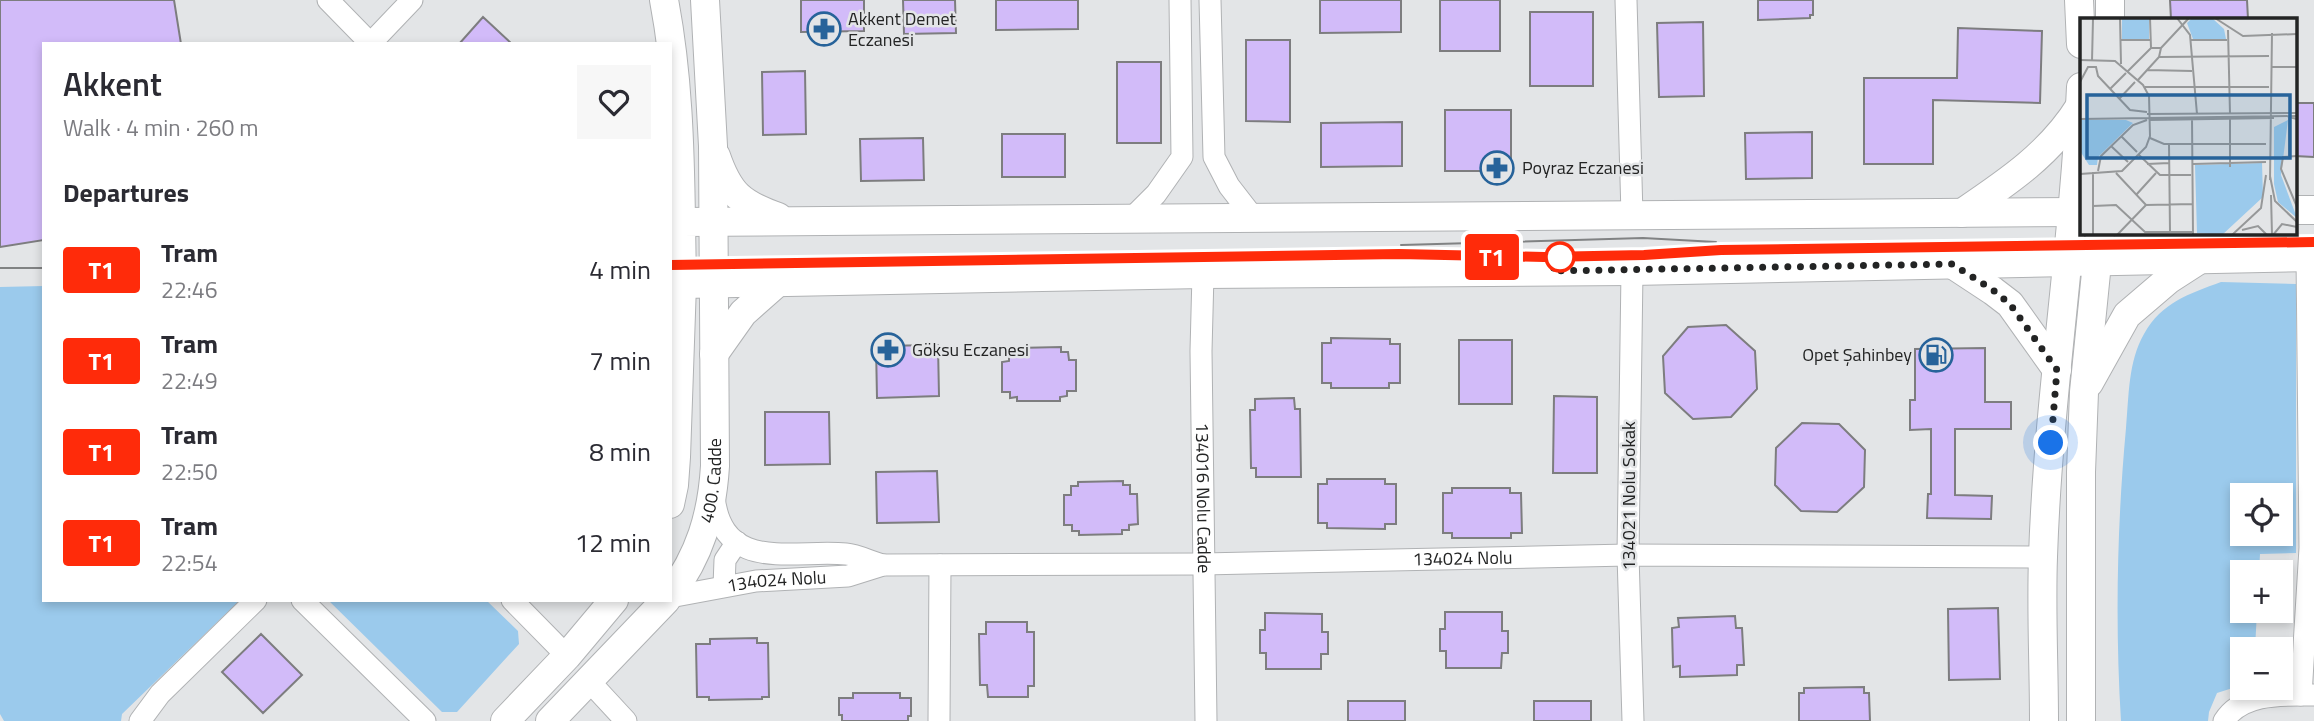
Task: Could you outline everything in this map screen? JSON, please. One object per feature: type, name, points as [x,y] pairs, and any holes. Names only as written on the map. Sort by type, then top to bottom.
[{"type":"main road","points":[[664,0],[670,42]]},
{"type":"main road","points":[[2079,0],[2080,22]]},
{"type":"main road","points":[[2110,0],[2110,18]]},
{"type":"main road","points":[[707,3],[713,146],[724,180],[754,208],[791,222]]},
{"type":"main road","points":[[672,60],[680,121],[675,476],[672,493]]},
{"type":"main road","points":[[1962,213],[2011,180],[2039,157],[2066,128],[2080,106]]},
{"type":"main road","points":[[2043,721],[2043,557],[2067,262],[2077,212],[2080,106]]},
{"type":"main road","name":"400. Cadde","points":[[672,593],[698,550],[708,524],[716,466],[713,146]]},
{"type":"main road","points":[[677,206],[712,222],[2077,212]]},
{"type":"main road","points":[[2296,210],[2314,210]]},
{"type":"main road","points":[[2081,721],[2084,392],[2100,234]]},
{"type":"main road","points":[[676,287],[715,283],[1203,274],[1632,271],[2312,257]]},
{"type":"main road","points":[[2084,392],[2127,315],[2168,279],[2200,259]]},
{"type":"main road","points":[[1952,264],[2010,304],[2057,370]]},
{"type":"main road","points":[[714,354],[743,313],[778,282]]},
{"type":"main road","points":[[505,721],[567,656],[612,602]]},
{"type":"main road","points":[[550,721],[664,602]]},
{"type":"street","points":[[328,0],[369,42]]},
{"type":"street","points":[[373,42],[412,0]]},
{"type":"street","points":[[1131,219],[1156,194],[1182,157],[1180,0]]},
{"type":"street","points":[[1210,0],[1214,157],[1229,186],[1253,218]]},
{"type":"street","points":[[1626,0],[1632,215]]},
{"type":"street","points":[[2224,721],[2230,711],[2267,696],[2308,695],[2312,548],[2312,257]]},
{"type":"street","name":"134021 Nolu Sokak","points":[[1632,271],[1628,555],[1633,721]]},
{"type":"street","name":"134016 Nolu Cadde","points":[[1203,274],[1201,351],[1206,721]]},
{"type":"street","points":[[713,497],[718,518],[737,542],[725,560],[724,586]]},
{"type":"street","name":"134024 Nolu","points":[[737,542],[758,553],[769,555],[848,554],[883,565],[1203,564],[1628,555],[2043,557]]},
{"type":"street","name":"134024 Nolu","points":[[672,596],[756,581],[848,576],[883,565]]},
{"type":"street","points":[[939,721],[940,565]]},
{"type":"street","points":[[140,721],[160,694],[254,602]]},
{"type":"street","points":[[304,602],[425,721]]},
{"type":"street","points":[[514,602],[567,656]]},
{"type":"street","points":[[589,681],[625,721]]},
{"type":"shaded area","points":[[2221,282],[2296,284],[2296,553],[2260,554],[2260,560],[2230,560],[2230,623],[2256,623],[2256,637],[2230,637],[2230,689],[2217,693],[2208,721],[2121,721],[2118,648],[2119,538],[2132,368],[2139,345],[2151,323],[2177,300]]},
{"type":"shaded area","points":[[42,286],[42,602],[238,602],[122,714],[121,721],[4,721],[0,714],[0,287]]},
{"type":"shaded area","points":[[330,602],[488,602],[518,631],[519,644],[457,712],[442,712]]},
{"type":"building","points":[[0,0],[174,0],[181,42],[42,42],[42,240],[0,247]]},
{"type":"building","points":[[801,0],[864,0],[864,31],[801,32]]},
{"type":"building","points":[[903,0],[955,0],[956,33],[904,34]]},
{"type":"building","points":[[996,0],[1078,0],[1078,29],[996,30]]},
{"type":"building","points":[[1320,0],[1401,0],[1401,32],[1320,33]]},
{"type":"building","points":[[1440,0],[1500,0],[1500,51],[1440,51]]},
{"type":"building","points":[[1758,0],[1813,0],[1813,15],[1810,15],[1810,18],[1758,20]]},
{"type":"building","points":[[2170,0],[2247,0],[2248,18],[2171,18]]},
{"type":"building","points":[[1530,12],[1593,12],[1593,86],[1530,86]]},
{"type":"building","points":[[483,17],[510,42],[461,42]]},
{"type":"building","points":[[1703,22],[1704,96],[1659,97],[1657,23]]},
{"type":"building","points":[[1958,28],[2042,31],[2040,103],[1933,100],[1933,164],[1864,164],[1864,78],[1957,78]]},
{"type":"building","points":[[1246,40],[1290,40],[1290,122],[1246,121]]},
{"type":"building","points":[[1117,62],[1161,62],[1161,143],[1117,143]]},
{"type":"building","points":[[805,71],[806,134],[763,135],[762,72]]},
{"type":"building","points":[[2296,103],[2314,103],[2314,157],[2296,156]]},
{"type":"building","points":[[1445,110],[1511,110],[1511,171],[1445,171]]},
{"type":"building","points":[[1402,122],[1402,166],[1321,167],[1321,123]]},
{"type":"building","points":[[1812,132],[1812,178],[1746,179],[1745,133]]},
{"type":"building","points":[[1002,134],[1065,134],[1065,177],[1002,177]]},
{"type":"building","points":[[923,138],[924,180],[861,181],[860,139]]},
{"type":"building","points":[[1726,325],[1755,351],[1757,389],[1731,417],[1693,419],[1665,393],[1663,356],[1688,327]]},
{"type":"building","points":[[1331,338],[1390,339],[1390,344],[1400,344],[1400,383],[1389,383],[1389,388],[1331,388],[1331,383],[1322,383],[1322,343],[1331,343]]},
{"type":"building","points":[[1459,340],[1512,340],[1512,404],[1459,404]]},
{"type":"building","points":[[938,345],[939,396],[877,398],[876,346]]},
{"type":"building","points":[[1061,347],[1061,352],[1068,352],[1069,360],[1076,360],[1076,391],[1067,391],[1067,396],[1060,397],[1060,401],[1017,401],[1017,397],[1010,398],[1010,392],[1002,392],[1002,362],[1009,361],[1009,353],[1016,353],[1016,348]]},
{"type":"building","points":[[1985,348],[1985,402],[2011,402],[2011,429],[1955,429],[1955,495],[1992,496],[1991,519],[1927,518],[1928,494],[1931,494],[1931,429],[1910,430],[1910,400],[1915,400],[1915,349]]},
{"type":"building","points":[[1554,396],[1597,397],[1597,473],[1553,473]]},
{"type":"building","points":[[1294,398],[1295,409],[1300,409],[1301,477],[1256,477],[1256,468],[1251,468],[1250,410],[1255,410],[1255,399]]},
{"type":"building","points":[[765,412],[829,412],[830,464],[765,465]]},
{"type":"building","points":[[1802,423],[1839,424],[1865,450],[1864,487],[1837,512],[1801,511],[1775,485],[1776,448]]},
{"type":"building","points":[[937,471],[939,522],[877,523],[876,472]]},
{"type":"building","points":[[1327,479],[1385,479],[1385,484],[1396,484],[1396,524],[1385,524],[1385,529],[1327,528],[1327,523],[1318,523],[1318,484],[1327,484]]},
{"type":"building","points":[[1123,481],[1123,485],[1130,485],[1130,494],[1137,494],[1138,524],[1129,525],[1129,530],[1122,530],[1122,534],[1079,535],[1079,531],[1072,531],[1072,525],[1064,525],[1064,495],[1071,495],[1071,486],[1078,486],[1078,482]]},
{"type":"building","points":[[1452,488],[1510,488],[1510,493],[1521,493],[1522,533],[1511,533],[1511,538],[1452,538],[1452,533],[1443,533],[1443,493],[1452,493]]},
{"type":"building","points":[[1998,608],[2000,679],[1949,680],[1948,609]]},
{"type":"building","points":[[1445,612],[1502,612],[1502,631],[1508,631],[1508,653],[1502,653],[1501,668],[1446,668],[1446,651],[1440,651],[1440,629],[1445,629]]},
{"type":"building","points":[[1265,613],[1322,614],[1322,632],[1328,632],[1328,654],[1321,654],[1321,669],[1266,669],[1266,653],[1260,653],[1260,630],[1265,630]]},
{"type":"building","points":[[1735,616],[1736,628],[1742,628],[1744,665],[1737,665],[1737,675],[1680,677],[1680,666],[1673,667],[1672,628],[1679,627],[1678,618]]},
{"type":"building","points":[[986,622],[1027,622],[1027,632],[1034,632],[1034,686],[1028,686],[1028,697],[988,697],[987,685],[980,685],[979,634],[986,634]]},
{"type":"building","points":[[261,634],[302,675],[263,713],[222,672]]},
{"type":"building","points":[[757,638],[757,643],[768,643],[769,697],[709,700],[709,697],[697,697],[696,644],[710,644],[710,639]]},
{"type":"building","points":[[1864,687],[1864,693],[1869,693],[1870,721],[1799,721],[1799,693],[1804,693],[1804,688]]},
{"type":"building","points":[[853,693],[900,693],[900,698],[911,698],[911,716],[908,716],[908,721],[842,721],[842,715],[839,715],[839,698],[853,698]]},
{"type":"building","points":[[1348,701],[1405,701],[1405,721],[1348,721]]},
{"type":"building","points":[[1534,701],[1591,701],[1591,721],[1534,721]]},
{"type":"tram line","points":[[1401,245],[1643,238],[1716,242]]},
{"type":"tram line","points":[[672,265],[1399,254],[1544,257],[1721,250],[2314,242]]},
{"type":"tram line","name":"T1","points":[[672,265],[1399,254],[1544,257],[1721,250],[2314,242]]},
{"type":"tram line","points":[[0,268],[42,268]]},
{"type":"place","name":"Akkent Demet Eczanesi","points":[[824,29]]},
{"type":"place","name":"Poyraz Eczanesi","points":[[1497,168]]},
{"type":"place","name":"Göksu Eczanesi","points":[[888,350]]},
{"type":"place","name":"Opet Şahinbey","points":[[1936,355]]},
{"type":"route","points":[[1560,257],[1552,271],[1952,264],[2010,304],[2057,370],[2051,443]]}]
